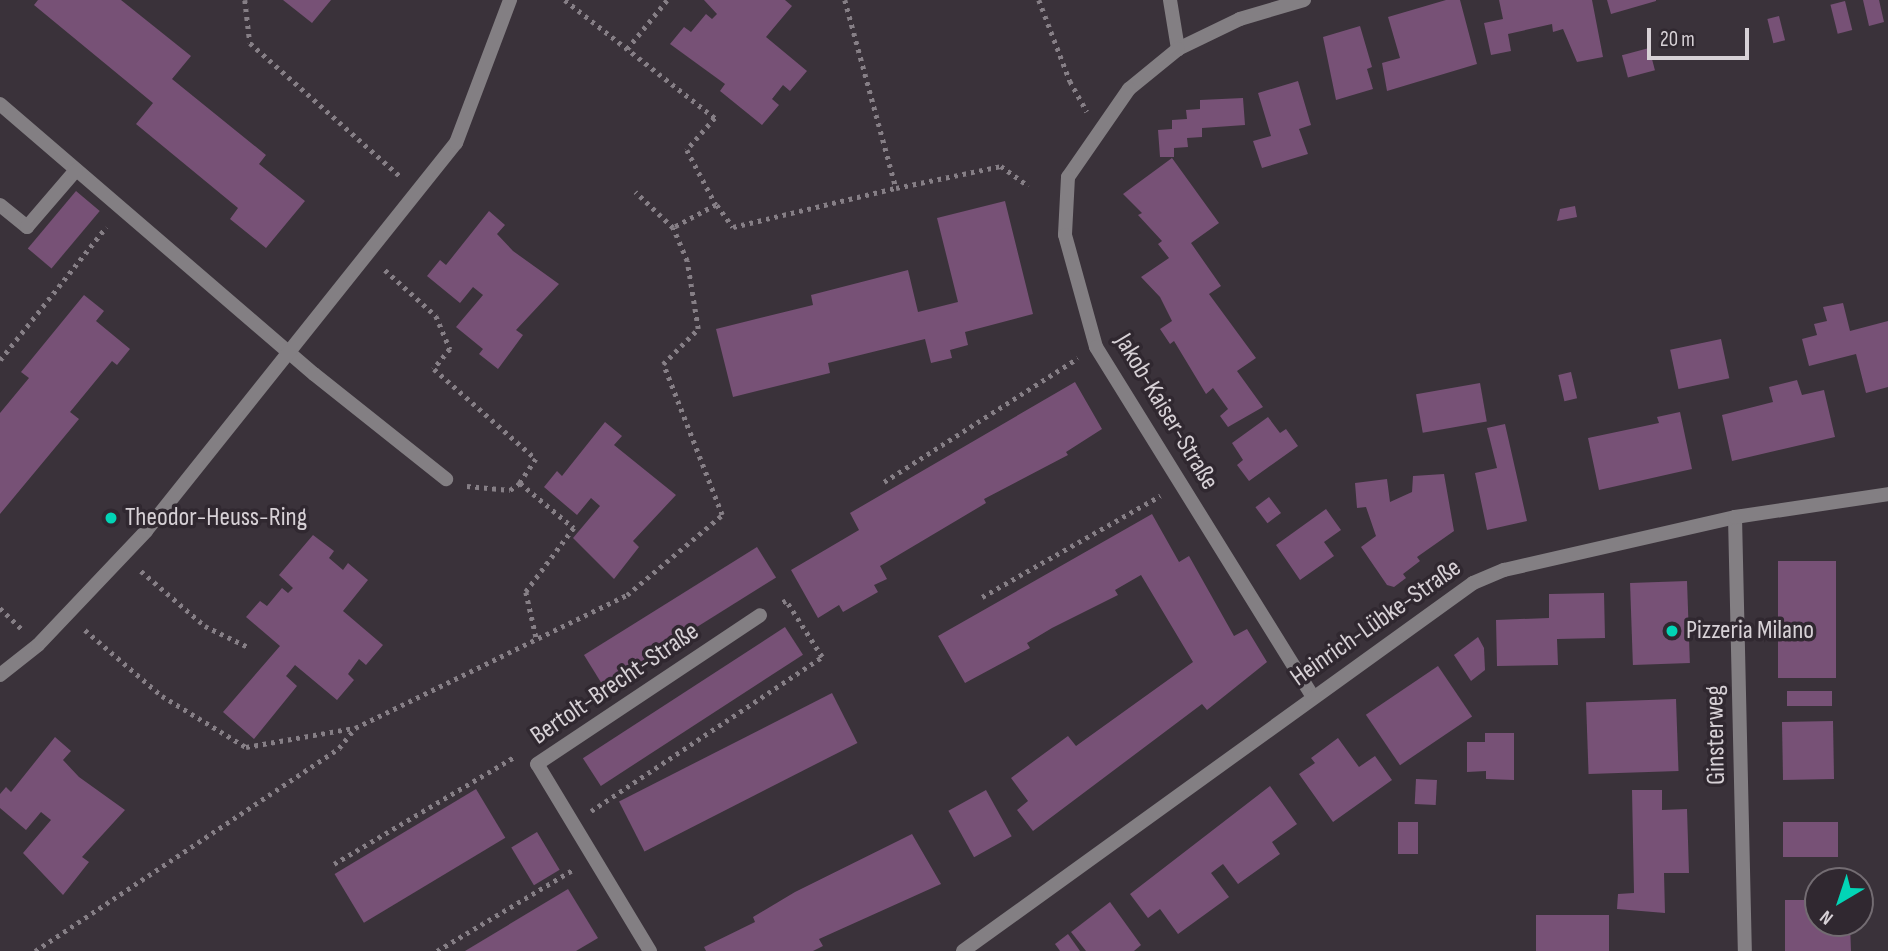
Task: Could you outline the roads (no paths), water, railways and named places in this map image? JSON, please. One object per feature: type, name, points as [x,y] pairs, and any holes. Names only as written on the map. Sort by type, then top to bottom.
[{"type":"street","points":[[0,675],[69,612],[126,552],[292,352],[456,143],[510,0]]},
{"type":"street","points":[[1170,0],[1178,49]]},
{"type":"street","name":"Jakob-Kaiser-Straße","points":[[1304,0],[1240,19],[1178,49],[1129,89],[1097,131],[1068,177],[1065,235],[1096,347],[1312,696]]},
{"type":"street","points":[[0,104],[120,209],[446,480]]},
{"type":"street","points":[[0,205],[27,228],[76,170]]},
{"type":"street","name":"Heinrich-Lübke-Straße","points":[[963,951],[1312,696],[1473,583],[1504,570],[1735,517],[1888,494]]},
{"type":"street","name":"Ginsterweg","points":[[1735,517],[1745,951]]},
{"type":"street","name":"Bertolt-Brecht-Straße","points":[[650,951],[537,764],[760,615]]},
{"type":"place","name":"Theodor-Heuss-Ring","points":[[111,518]]},
{"type":"place","name":"Pizzeria Milano","points":[[1672,631]]}]
